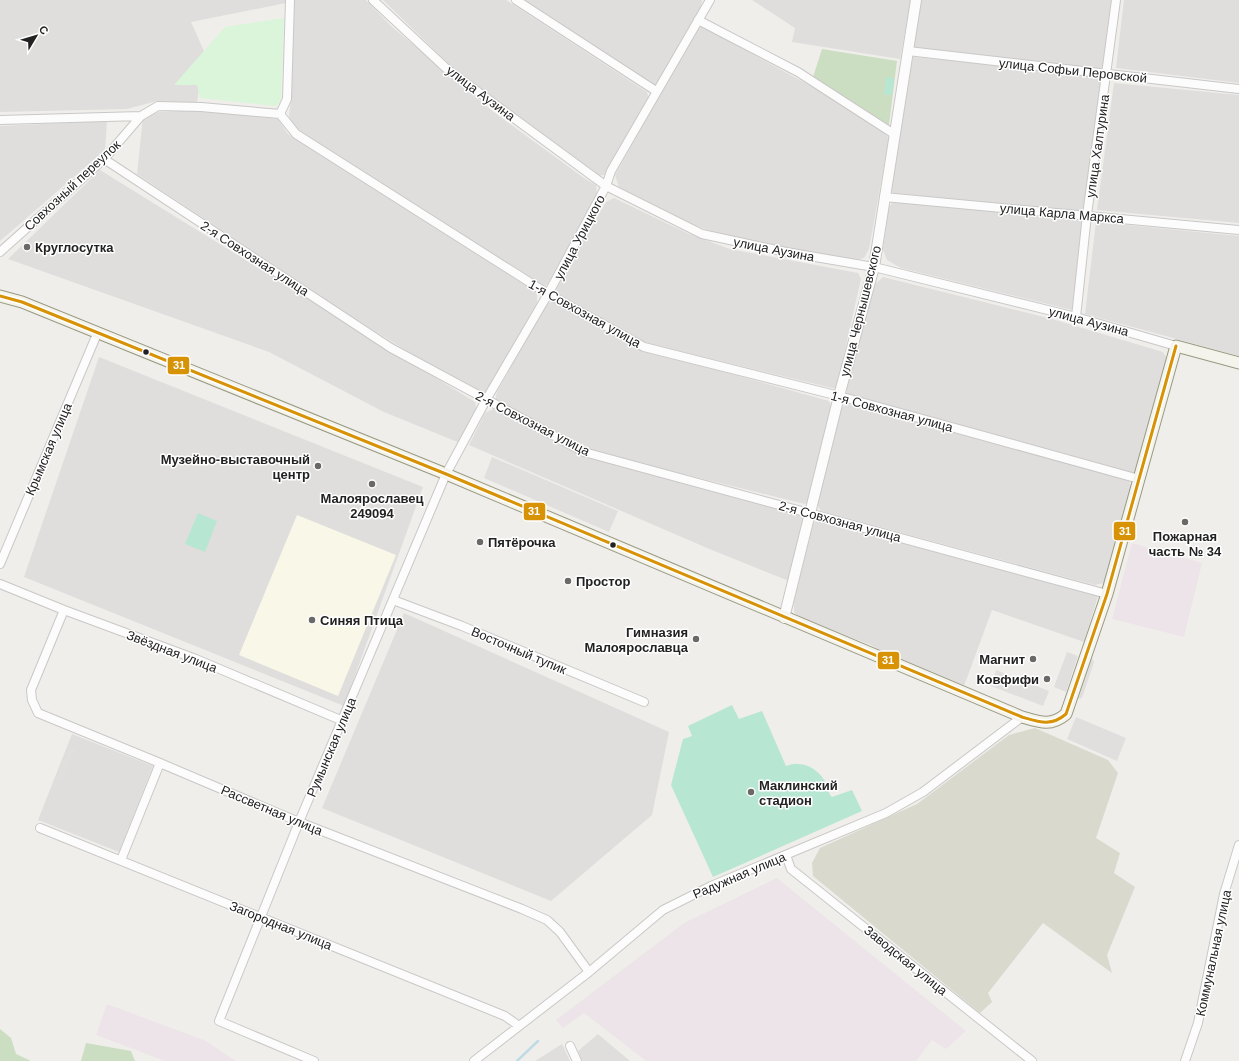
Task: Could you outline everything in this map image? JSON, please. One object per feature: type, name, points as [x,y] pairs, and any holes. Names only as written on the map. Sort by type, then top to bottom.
[{"type":"main road","points":[[0,296],[22,302],[97,334],[446,474],[784,618],[1022,717],[1044,723],[1054,722],[1066,714],[1107,594],[1176,346]]},
{"type":"main road","name":"улица Аузина","points":[[1176,346],[1239,364]]},
{"type":"street","points":[[0,120],[141,116],[158,106],[198,106],[280,114],[287,99],[290,0]]},
{"type":"street","name":"улица Аузина","points":[[373,0],[447,69],[606,186],[702,234],[786,252],[874,267],[1076,317],[1176,346]]},
{"type":"street","points":[[516,0],[656,91]]},
{"type":"street","name":"улица Урицкого","points":[[446,474],[486,400],[548,294],[606,186],[611,171],[709,0]]},
{"type":"street","name":"улица Чернышевского","points":[[784,618],[811,513],[838,396],[874,267],[916,0]]},
{"type":"street","name":"улица Халтурина","points":[[1076,317],[1116,0]]},
{"type":"street","points":[[698,20],[798,72],[894,134]]},
{"type":"street","name":"улица Софьи Перовской","points":[[908,51],[1239,89]]},
{"type":"street","name":"1-я Совхозная улица","points":[[280,114],[296,134],[548,294],[644,347],[838,396],[1139,479]]},
{"type":"street","name":"Совхозный переулок","points":[[0,252],[104,159],[141,116]]},
{"type":"street","name":"2-я Совхозная улица","points":[[104,159],[391,348],[584,452],[1107,594]]},
{"type":"street","name":"улица Карла Маркса","points":[[884,197],[1239,230]]},
{"type":"street","name":"Крымская улица","points":[[0,564],[97,334]]},
{"type":"street","name":"Румынская улица","points":[[314,1061],[219,1021],[299,822],[343,721],[446,474]]},
{"type":"street","name":"Звёздная улица","points":[[0,584],[64,610],[196,659],[343,721]]},
{"type":"street","name":"Восточный тупик","points":[[393,600],[462,626],[644,702]]},
{"type":"street","name":"Рассветная улица","points":[[64,610],[31,690],[32,700],[38,713],[299,822],[547,920],[560,932],[589,972]]},
{"type":"street","name":"Радужная улица","points":[[474,1061],[589,972],[663,910],[711,886],[886,813],[923,792],[1022,717]]},
{"type":"street","points":[[121,860],[160,763]]},
{"type":"street","name":"Загородная улица","points":[[40,828],[505,1016],[519,1026]]},
{"type":"street","name":"Коммунальная улица","points":[[1185,1061],[1198,1023],[1224,894],[1239,845]]},
{"type":"street","name":"Заводская улица","points":[[786,855],[791,869],[1032,1061]]},
{"type":"street","points":[[570,1046],[577,1061]]},
{"type":"shaded area","points":[[0,0],[286,0],[286,3],[191,22],[204,51],[197,103],[157,101],[127,109],[0,112]]},
{"type":"shaded area","points":[[294,0],[366,0],[391,26],[491,110],[584,178],[596,185],[597,194],[547,285],[541,287],[320,146],[293,125],[289,116],[291,99]]},
{"type":"shaded area","points":[[383,0],[506,0],[647,92],[649,100],[606,174],[600,176],[454,69]]},
{"type":"shaded area","points":[[522,0],[702,0],[701,8],[657,86],[619,64]]},
{"type":"shaded area","points":[[752,0],[911,0],[900,59],[792,42],[795,28]]},
{"type":"shaded area","points":[[921,0],[1114,0],[1105,64],[1100,69],[915,50],[913,45]]},
{"type":"shaded area","points":[[1124,0],[1239,0],[1239,83],[1116,68]]},
{"type":"shaded area","points":[[699,25],[818,90],[878,128],[889,138],[869,249],[864,258],[855,260],[724,236],[687,222],[619,187],[615,175]]},
{"type":"shaded area","points":[[913,57],[1104,75],[1085,212],[893,193],[891,189]]},
{"type":"shaded area","points":[[1114,83],[1239,95],[1239,223],[1097,210]]},
{"type":"shaded area","points":[[202,110],[278,119],[288,134],[537,293],[537,303],[486,394],[479,396],[354,318],[137,174],[143,117],[159,112]]},
{"type":"shaded area","points":[[107,121],[105,150],[0,241],[0,126]]},
{"type":"shaded area","points":[[100,170],[475,402],[477,412],[460,443],[384,412],[269,352],[8,259]]},
{"type":"shaded area","points":[[614,198],[689,234],[730,249],[858,273],[861,279],[836,389],[646,343],[555,296],[555,288],[606,202]]},
{"type":"shaded area","points":[[893,202],[1082,220],[1084,223],[1072,310],[901,268],[887,260],[883,250],[889,207]]},
{"type":"shaded area","points":[[1096,222],[1239,236],[1239,356],[1085,314]]},
{"type":"shaded area","points":[[883,277],[1052,319],[1163,352],[1167,358],[1137,469],[1133,473],[848,396],[846,388],[872,287]]},
{"type":"shaded area","points":[[552,302],[644,350],[829,401],[832,409],[809,500],[805,504],[590,451],[495,401],[497,392],[546,304]]},
{"type":"shaded area","points":[[99,357],[423,487],[344,706],[24,577]]},
{"type":"shaded area","points":[[847,404],[1129,480],[1131,488],[1104,583],[1095,585],[821,511],[817,505],[840,409]]},
{"type":"shaded area","points":[[493,409],[577,453],[804,516],[789,581],[707,548],[469,445],[485,413]]},
{"type":"shaded area","points":[[492,457],[618,511],[609,532],[484,478]]},
{"type":"shaded area","name":"Синяя Птица","points":[[297,515],[396,555],[338,696],[239,655]]},
{"type":"shaded area","points":[[816,520],[1094,593],[1098,596],[1084,642],[992,610],[964,686],[890,657],[871,645],[831,630],[803,622],[794,612],[794,600],[813,525]]},
{"type":"shaded area","points":[[1132,543],[1202,563],[1184,637],[1112,619]]},
{"type":"shaded area","points":[[404,613],[669,732],[652,815],[551,901],[322,808]]},
{"type":"shaded area","points":[[1067,652],[1078,656],[1066,692],[1054,687]]},
{"type":"shaded area","points":[[1091,656],[1094,662],[1082,698],[1075,700]]},
{"type":"shaded area","points":[[996,670],[1049,691],[1043,706],[991,686]]},
{"type":"shaded area","points":[[1076,717],[1126,738],[1117,761],[1067,739]]},
{"type":"shaded area","points":[[1035,728],[1108,760],[1118,773],[1096,838],[1120,853],[1114,873],[1135,887],[1107,955],[1112,973],[1043,923],[988,993],[992,1002],[980,1013],[813,876],[812,863],[820,848],[917,804],[1009,735]]},
{"type":"shaded area","points":[[72,734],[153,766],[119,852],[38,820]]},
{"type":"shaded area","points":[[70,747],[76,749],[62,781],[57,779]]},
{"type":"shaded area","points":[[777,878],[966,1031],[946,1049],[932,1040],[916,1061],[646,1061],[584,1013],[563,1028],[556,1020],[684,923]]},
{"type":"shaded area","points":[[107,1004],[206,1041],[236,1061],[165,1061],[96,1035]]},
{"type":"shaded area","points":[[598,1034],[630,1061],[582,1061],[578,1051]]},
{"type":"shaded area","points":[[562,1044],[570,1061],[535,1061]]},
{"type":"green space","points":[[284,18],[281,101],[276,106],[200,98],[197,85],[174,85],[225,27]]},
{"type":"green space","points":[[822,49],[897,61],[889,125],[813,77]]},
{"type":"green space","points":[[886,77],[894,78],[892,95],[884,94]]},
{"type":"green space","points":[[198,513],[217,521],[205,552],[185,544]]},
{"type":"green space","name":"Маклинский стадион","points":[[732,705],[739,719],[762,711],[786,766],[803,764],[816,770],[825,781],[832,797],[852,790],[862,811],[713,877],[671,785],[683,739],[692,736],[688,726]]},
{"type":"green space","points":[[0,1029],[11,1038],[16,1054],[31,1061],[0,1061]]},
{"type":"green space","points":[[86,1043],[131,1051],[135,1061],[81,1061]]},
{"type":"waterway","points":[[517,1061],[538,1041]]},
{"type":"transit line","name":"31","points":[[0,296],[22,302],[446,474],[1022,717],[1045,722],[1055,721],[1066,714],[1107,594],[1176,346]]},
{"type":"place","name":"Круглосутка","points":[[27,247]]},
{"type":"place","name":"Музейно-выставочный центр","points":[[318,466]]},
{"type":"place","name":"Малоярославец 249094","points":[[372,484]]},
{"type":"place","name":"Пожарная часть № 34","points":[[1185,522]]},
{"type":"place","name":"Пятёрочка","points":[[480,542]]},
{"type":"place","name":"Простор","points":[[568,581]]},
{"type":"place","name":"Синяя Птица","points":[[312,620]]},
{"type":"place","name":"Гимназия Малоярославца","points":[[696,639]]},
{"type":"place","name":"Магнит","points":[[1033,659]]},
{"type":"place","name":"Ковфифи","points":[[1047,679]]},
{"type":"place","name":"Маклинский стадион","points":[[751,792]]}]
